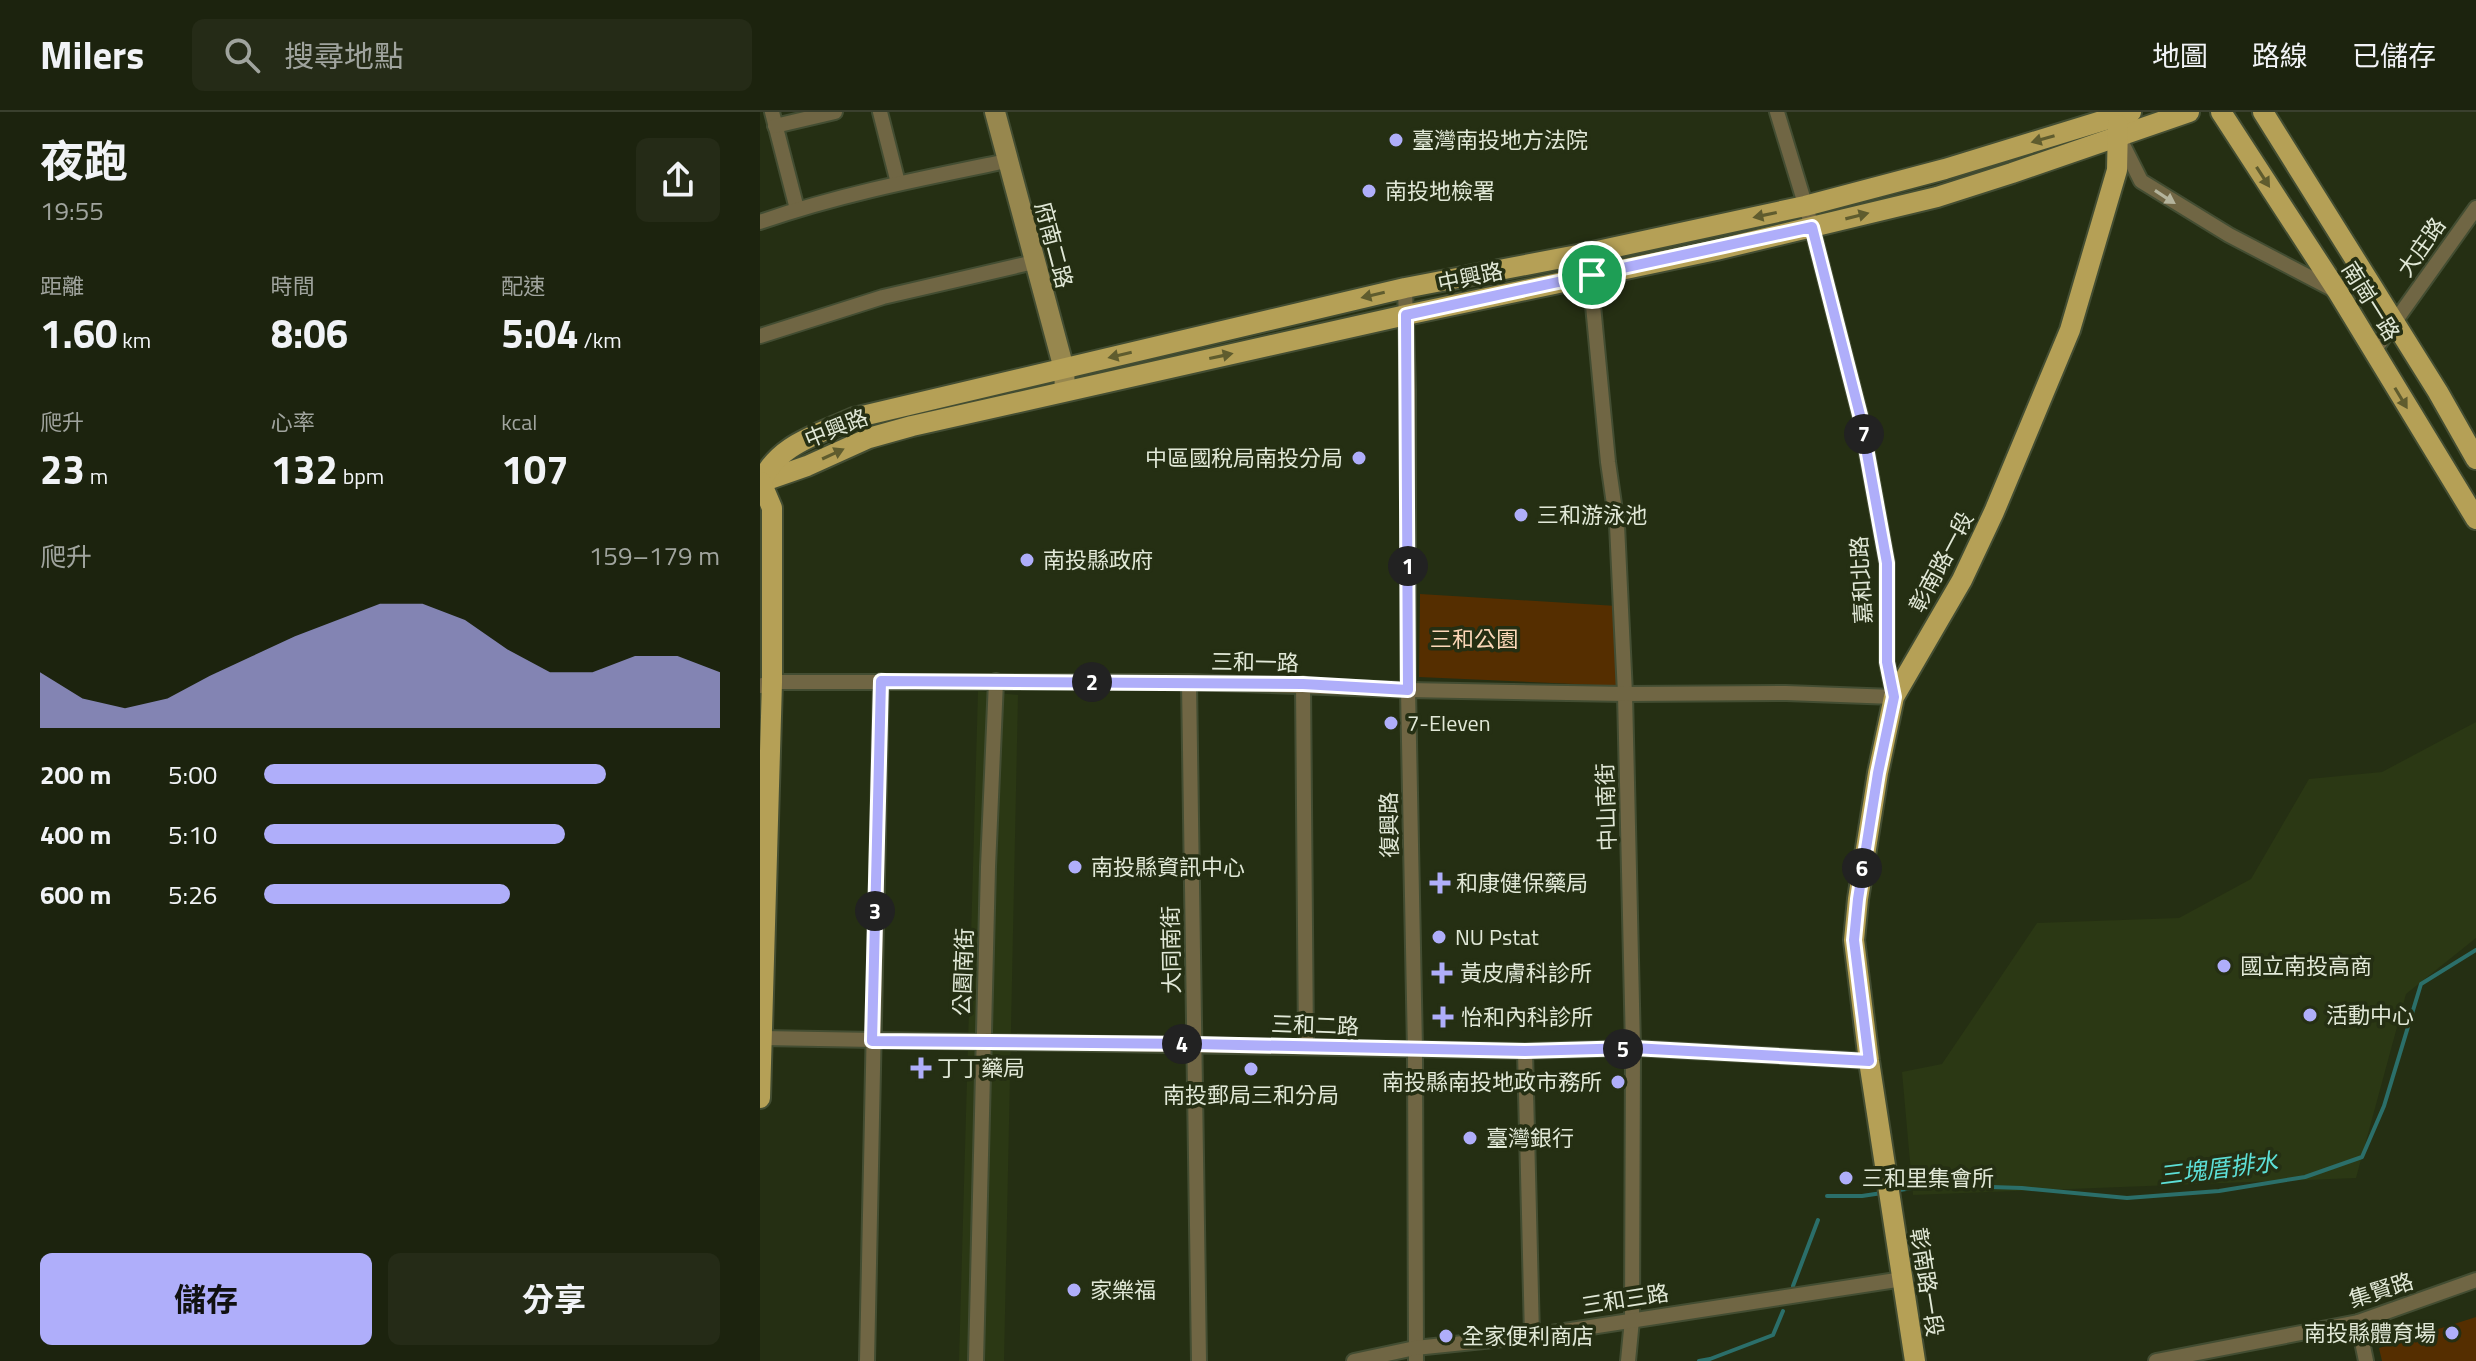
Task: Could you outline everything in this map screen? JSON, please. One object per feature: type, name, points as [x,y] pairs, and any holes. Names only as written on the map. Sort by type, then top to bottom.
[{"type":"main road","name":"中興路","points":[[760,482],[777,458],[796,443],[854,418],[907,404],[1405,288],[1588,253],[1805,206],[2121,119],[2189,112]]},
{"type":"main road","name":"南崗一路","points":[[2221,112],[2338,292],[2476,519]]},
{"type":"main road","name":"南崗一路","points":[[2263,112],[2476,459]]},
{"type":"main road","name":"中興路","points":[[760,482],[807,466],[869,438],[912,426],[1937,197],[2121,119]]},
{"type":"main road","name":"彰南路一段","points":[[1915,1361],[1869,1061],[1854,940],[1875,788],[1894,697],[1962,580],[2065,344],[2117,170],[2121,119]]},
{"type":"main road","points":[[907,404],[912,426]]},
{"type":"main road","points":[[760,482],[772,508],[766,684],[760,1098]]},
{"type":"street","points":[[797,209],[774,119],[835,112]]},
{"type":"street","points":[[880,112],[898,183]]},
{"type":"street","name":"府南二路","points":[[995,112],[1064,369],[1065,391]]},
{"type":"street","name":"嘉和北路","points":[[1777,112],[1812,227],[1860,415],[1887,563],[1887,662],[1894,697]]},
{"type":"street","points":[[2121,119],[2141,181],[2229,235],[2338,292]]},
{"type":"street","points":[[760,222],[797,209],[898,183],[1007,161]]},
{"type":"street","name":"大庄路","points":[[2374,351],[2476,208]]},
{"type":"street","name":"中山南街","points":[[1588,253],[1617,525],[1625,694],[1633,1048],[1632,1320],[1628,1356]]},
{"type":"street","points":[[760,336],[883,297],[1034,262]]},
{"type":"street","name":"復興路","points":[[1405,288],[1415,1050],[1415,1354]]},
{"type":"street","points":[[867,1361],[881,681]]},
{"type":"street","name":"三和一路","points":[[766,684],[881,681],[1189,682],[1408,690],[1786,693],[1894,697]]},
{"type":"street","name":"公園南街","points":[[976,1361],[996,681]]},
{"type":"street","name":"大同南街","points":[[1189,682],[1199,1361]]},
{"type":"street","points":[[1303,684],[1306,1047]]},
{"type":"street","name":"三和二路","points":[[761,1038],[1415,1050],[1633,1048],[1869,1061]]},
{"type":"street","points":[[1525,1051],[1532,1336]]},
{"type":"street","name":"三和三路","points":[[1354,1361],[1903,1279]]},
{"type":"street","name":"集賢路","points":[[2156,1361],[2358,1322],[2476,1280]]},
{"type":"street","points":[[2358,1322],[2366,1361]]},
{"type":"shaded area","points":[[978,691],[1018,695],[1004,1361],[959,1361]]},
{"type":"shaded area","name":"國立南投高商","points":[[2476,722],[2476,938],[2406,994],[2356,1178],[1913,1195],[1902,1072],[1942,1064],[2037,923],[2179,918],[2251,879],[2309,779],[2382,772]]},
{"type":"green space","name":"三和公園","points":[[1420,594],[1617,606],[1619,686],[1419,677]]},
{"type":"green space","name":"南投縣體育場","points":[[2476,1317],[2476,1361],[2382,1361],[2379,1348]]},
{"type":"waterway","name":"三塊厝排水","points":[[1894,1191],[1930,1185],[2022,1188],[2127,1198],[2219,1191],[2305,1177],[2362,1157],[2384,1106],[2421,984],[2476,950]]},
{"type":"waterway","name":"三塊厝排水","points":[[1827,1196],[1882,1193]]},
{"type":"waterway","name":"三塊厝排水","points":[[1793,1286],[1818,1220]]},
{"type":"waterway","name":"三塊厝排水","points":[[1699,1361],[1773,1335],[1783,1311]]},
{"type":"place","name":"臺灣南投地方法院","points":[[1396,140]]},
{"type":"place","name":"南投地檢署","points":[[1369,191]]},
{"type":"place","name":"中區國稅局南投分局","points":[[1359,458]]},
{"type":"place","name":"三和游泳池","points":[[1521,515]]},
{"type":"place","name":"南投縣政府","points":[[1027,560]]},
{"type":"place","name":"7-Eleven","points":[[1391,723]]},
{"type":"place","name":"南投縣資訊中心","points":[[1075,867]]},
{"type":"place","name":"和康健保藥局","points":[[1440,883]]},
{"type":"place","name":"NU Pstat","points":[[1439,937]]},
{"type":"place","name":"國立南投高商","points":[[2224,966]]},
{"type":"place","name":"黃皮膚科診所","points":[[1442,973]]},
{"type":"place","name":"活動中心","points":[[2310,1015]]},
{"type":"place","name":"怡和內科診所","points":[[1443,1017]]},
{"type":"place","name":"丁丁藥局","points":[[921,1068]]},
{"type":"place","name":"南投郵局三和分局","points":[[1251,1069]]},
{"type":"place","name":"南投縣南投地政市務所","points":[[1618,1082]]},
{"type":"place","name":"臺灣銀行","points":[[1470,1138]]},
{"type":"place","name":"三和里集會所","points":[[1846,1178]]},
{"type":"place","name":"家樂福","points":[[1074,1290]]},
{"type":"place","name":"南投縣體育場","points":[[2452,1333]]},
{"type":"place","name":"全家便利商店","points":[[1446,1336]]},
{"type":"route","points":[[1812,227],[1860,415],[1887,563],[1887,662],[1894,697],[1878,773],[1854,940],[1869,1061],[1633,1048],[1525,1051],[872,1041],[881,681],[1303,684],[1408,690],[1406,315],[1592,275],[1812,227]]}]
